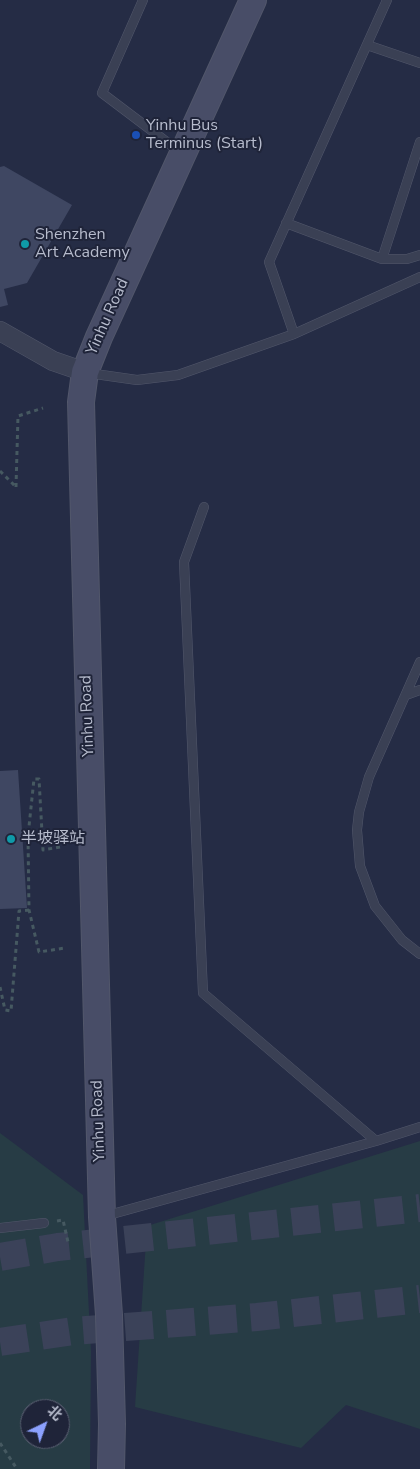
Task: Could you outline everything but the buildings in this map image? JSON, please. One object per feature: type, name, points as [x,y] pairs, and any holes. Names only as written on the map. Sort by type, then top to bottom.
[{"type":"street","name":"Yinhu Road","points":[[111,1469],[112,1424],[109,1325],[102,1217],[80,418],[85,372],[98,337],[253,0]]},
{"type":"street","points":[[0,331],[53,361],[85,372]]},
{"type":"lane","points":[[143,0],[102,93],[182,154]]},
{"type":"lane","points":[[294,334],[269,262],[387,0]]},
{"type":"lane","points":[[367,45],[420,63]]},
{"type":"lane","points":[[382,259],[420,142]]},
{"type":"lane","points":[[286,223],[382,259],[407,259],[420,255]]},
{"type":"lane","points":[[85,372],[119,379],[157,380],[178,376],[294,334],[420,278]]},
{"type":"lane","points":[[204,507],[184,562],[203,992],[376,1141]]},
{"type":"lane","points":[[420,662],[363,794],[358,821],[357,848],[366,887],[375,906],[402,940],[420,954]]},
{"type":"lane","points":[[406,695],[420,690]]},
{"type":"lane","points":[[102,1217],[420,1127]]},
{"type":"lane","points":[[0,1228],[44,1223]]},
{"type":"path","points":[[0,471],[16,487],[18,416],[42,408]]},
{"type":"path","points":[[60,847],[43,850],[39,779],[34,778],[28,836],[29,910],[39,952],[65,948]]},
{"type":"path","points":[[0,986],[5,1010],[11,1011],[19,911],[29,910]]},
{"type":"path","points":[[63,1220],[68,1242]]},
{"type":"path","points":[[0,1443],[17,1469]]},
{"type":"shaded area","points":[[0,1133],[83,1195],[91,1352],[90,1469],[0,1469]]},
{"type":"shaded area","points":[[420,1141],[420,1429],[346,1405],[301,1448],[135,1407],[147,1226]]},
{"type":"tunnel","points":[[0,1257],[58,1247],[420,1208]]},
{"type":"tunnel","points":[[0,1342],[73,1331],[257,1317],[420,1299]]},
{"type":"place","name":"Yinhu Bus Terminus (Start)","points":[[136,135]]},
{"type":"place","name":"Shenzhen Art Academy","points":[[25,244]]},
{"type":"place","name":"半坡驿站","points":[[11,839]]}]
